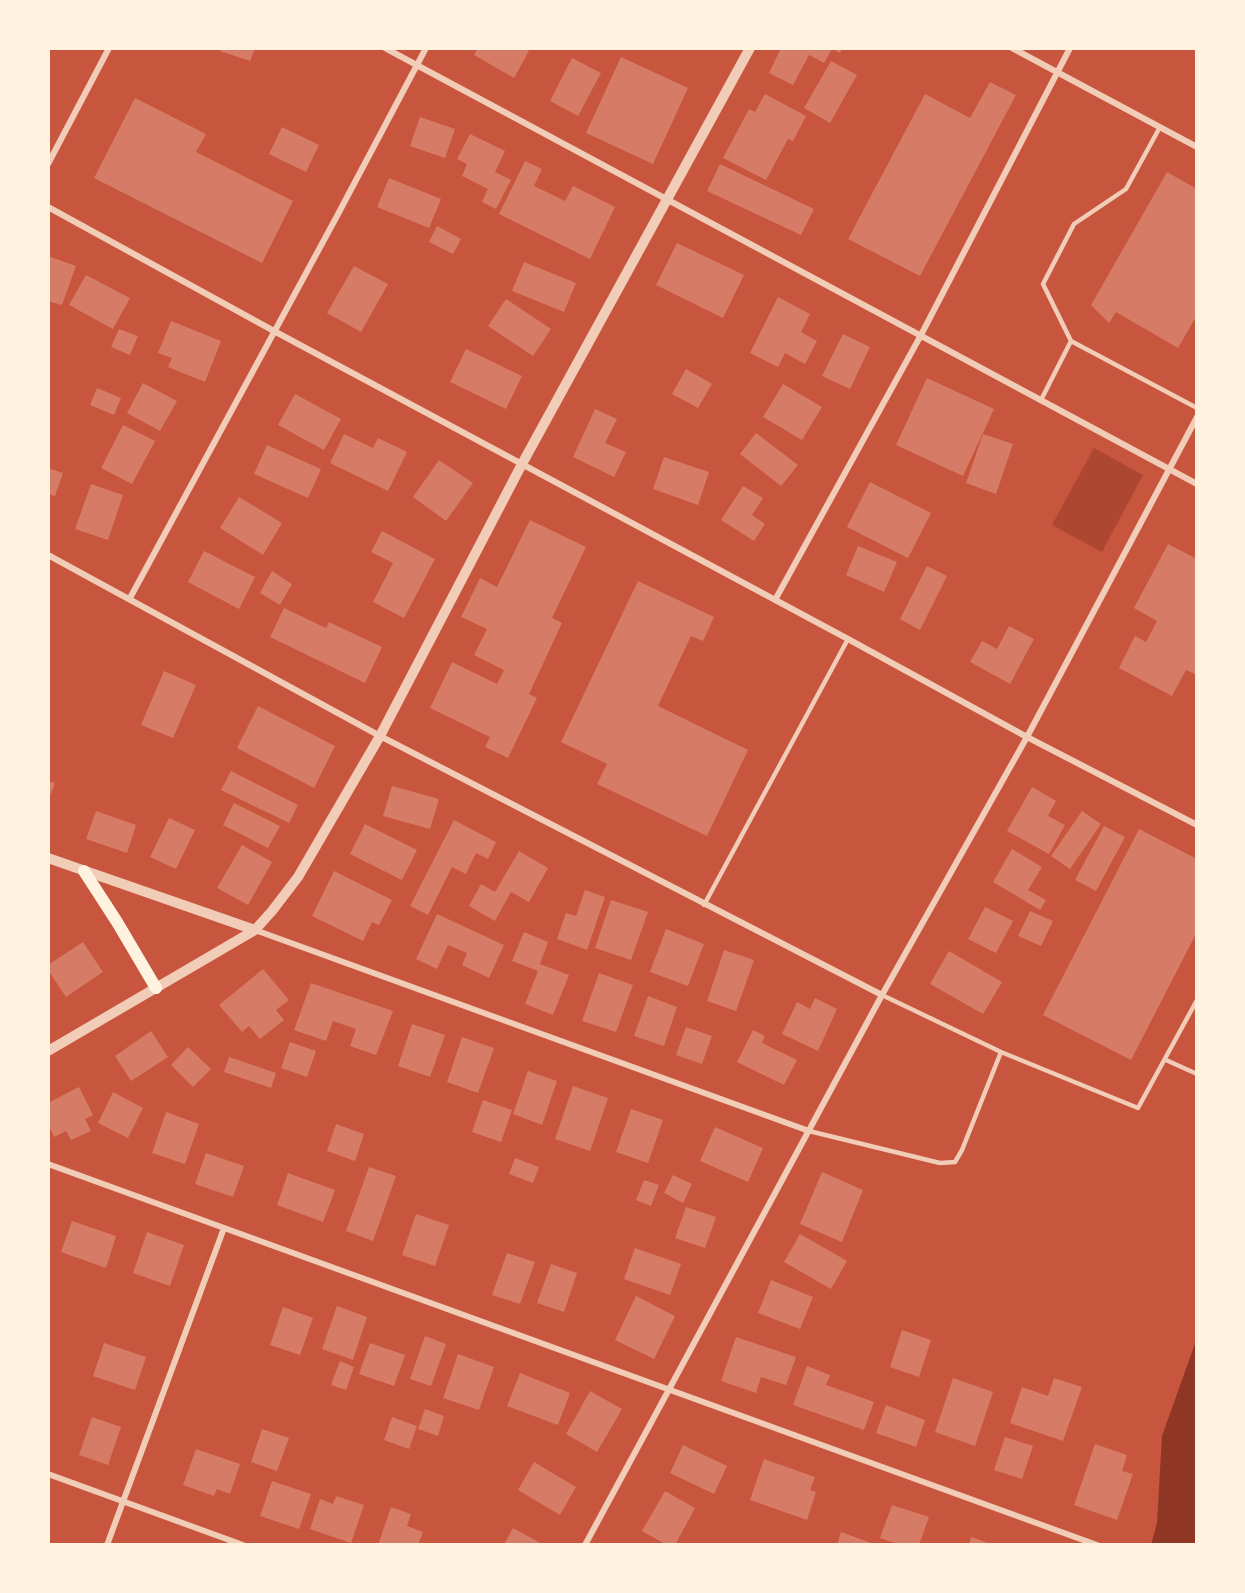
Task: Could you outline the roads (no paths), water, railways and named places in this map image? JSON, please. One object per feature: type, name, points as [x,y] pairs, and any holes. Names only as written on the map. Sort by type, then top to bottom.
[{"type":"main road","points":[[84,871],[156,988]]},
{"type":"street","points":[[48,164],[109,48]]},
{"type":"street","points":[[386,48],[1197,484]]},
{"type":"street","points":[[130,598],[426,48]]},
{"type":"street","points":[[48,1051],[255,930],[298,877],[380,736],[522,464],[750,48]]},
{"type":"street","points":[[1012,48],[1197,147]]},
{"type":"street","points":[[775,600],[921,335],[1071,48]]},
{"type":"street","points":[[48,207],[1027,737],[1197,825]]},
{"type":"street","points":[[585,1545],[882,995],[1027,737],[1197,417]]},
{"type":"street","points":[[48,555],[380,736],[882,995]]},
{"type":"street","points":[[48,858],[255,930],[809,1131]]},
{"type":"street","points":[[48,1164],[1097,1545]]},
{"type":"street","points":[[107,1545],[224,1228]]},
{"type":"street","points":[[48,1474],[243,1545]]},
{"type":"lane","points":[[1160,127],[1126,189],[1074,224],[1043,284],[1071,341],[1197,408]]},
{"type":"lane","points":[[1041,400],[1071,341]]},
{"type":"lane","points":[[704,905],[848,639]]},
{"type":"lane","points":[[882,995],[1000,1052],[1138,1108],[1197,1000]]},
{"type":"lane","points":[[809,1131],[940,1163],[955,1162],[962,1150],[1000,1052]]},
{"type":"lane","points":[[1166,1060],[1197,1074]]}]
